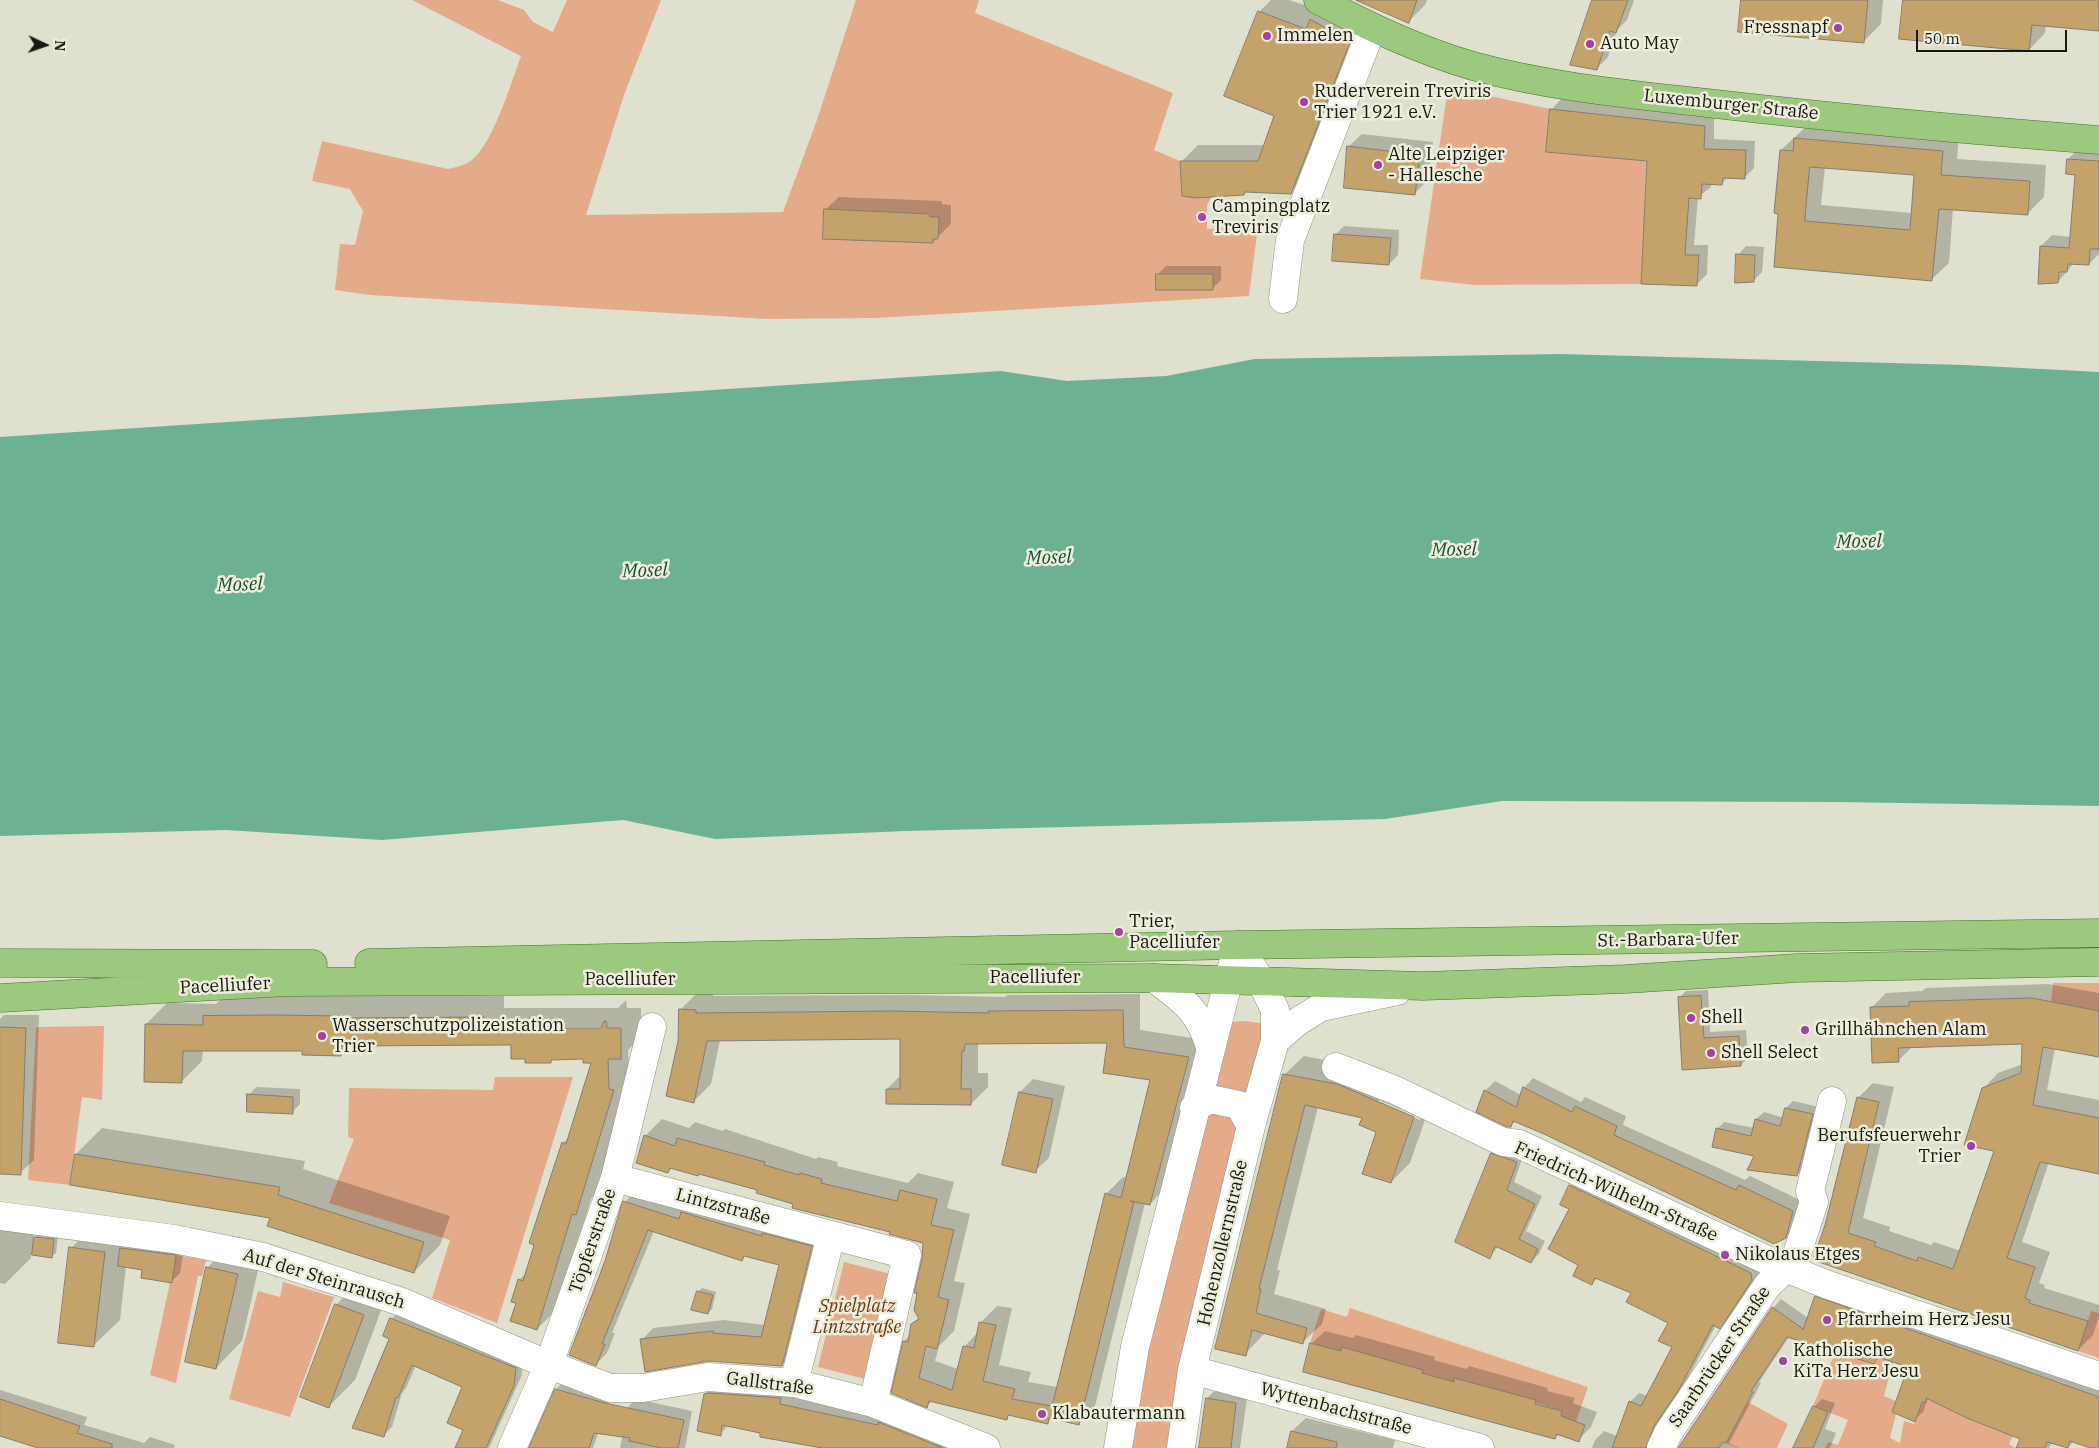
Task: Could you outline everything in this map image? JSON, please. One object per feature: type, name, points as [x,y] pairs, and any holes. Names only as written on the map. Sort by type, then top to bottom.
[{"type":"main road","name":"Luxemburger Straße","points":[[1318,0],[1372,28],[1430,51],[1475,66],[1558,85],[1772,110],[2099,140]]},
{"type":"main road","name":"St.-Barbara-Ufer","points":[[1238,945],[2099,933]]},
{"type":"main road","name":"Pacelliufer","points":[[0,963],[336,964],[1238,945]]},
{"type":"main road","name":"St.-Barbara-Ufer","points":[[1260,981],[1423,986],[1626,979],[1797,968],[2099,962]]},
{"type":"main road","name":"Pacelliufer","points":[[0,998],[287,982],[1154,978],[1260,981]]},
{"type":"street","points":[[1283,299],[1290,240],[1372,28]]},
{"type":"street","points":[[1118,1448],[1135,1347],[1194,1108],[1238,945]]},
{"type":"street","name":"Hohenzollernstraße","points":[[1181,1448],[1192,1370],[1250,1126],[1274,1041],[1275,1010],[1238,945]]},
{"type":"street","points":[[1154,978],[1195,1012],[1210,1047]]},
{"type":"street","points":[[1274,1041],[1297,1022],[1321,1008],[1350,1000],[1423,986]]},
{"type":"street","name":"Töpferstraße","points":[[512,1448],[549,1364],[615,1178],[652,1027]]},
{"type":"street","name":"Friedrich-Wilhelm-Straße","points":[[1336,1067],[1395,1090],[1503,1142],[1519,1144],[1784,1267],[1828,1285],[2099,1376]]},
{"type":"street","points":[[1194,1108],[1210,1099],[1239,1105],[1250,1126]]},
{"type":"street","name":"Saarbrücker Straße","points":[[1661,1448],[1668,1433],[1767,1286],[1796,1257],[1814,1202],[1810,1191],[1832,1101]]},
{"type":"street","name":"Lintzstraße","points":[[615,1178],[907,1255],[873,1403]]},
{"type":"street","name":"Auf der Steinrausch","points":[[0,1216],[174,1239],[263,1257],[402,1302],[549,1364]]},
{"type":"street","points":[[794,1383],[831,1235]]},
{"type":"street","name":"Gallstraße","points":[[549,1364],[610,1388],[643,1388],[708,1377],[794,1383],[873,1403],[986,1448]]},
{"type":"street","name":"Wyttenbachstraße","points":[[1192,1370],[1480,1448]]},
{"type":"green space","name":"Campingplatz Treviris","points":[[412,0],[498,0],[524,10],[533,22],[553,32],[567,0],[661,0],[624,95],[586,215],[783,212],[817,120],[856,0],[979,0],[975,13],[1173,93],[1154,150],[1180,161],[1182,196],[1211,197],[1207,206],[1207,229],[1258,227],[1249,296],[875,318],[768,319],[370,295],[335,290],[340,244],[355,245],[363,211],[350,189],[312,181],[322,141],[448,169],[465,164],[481,151],[495,126],[521,56]]},
{"type":"green space","points":[[1448,87],[1550,109],[1547,152],[1647,161],[1641,284],[1474,285],[1420,279]]},
{"type":"green space","points":[[2053,983],[2099,983],[2099,1011],[2051,1002]]},
{"type":"green space","points":[[1246,1021],[1265,1024],[1248,1106],[1240,1096],[1232,1091],[1209,1088],[1228,1022]]},
{"type":"green space","points":[[104,1026],[102,1100],[82,1097],[70,1185],[28,1180],[36,1027]]},
{"type":"green space","points":[[495,1077],[573,1077],[497,1323],[432,1298],[450,1240],[329,1203],[354,1139],[348,1137],[349,1088],[493,1090]]},
{"type":"green space","points":[[1218,1111],[1227,1113],[1238,1124],[1170,1448],[1129,1448],[1142,1359],[1199,1123],[1209,1114]]},
{"type":"green space","points":[[176,1255],[206,1260],[202,1276],[198,1276],[176,1383],[150,1375]]},
{"type":"green space","name":"Spielplatz Lintzstraße","points":[[844,1262],[895,1275],[869,1380],[818,1367]]},
{"type":"green space","points":[[283,1282],[334,1297],[290,1417],[229,1399],[258,1291],[280,1297]]},
{"type":"green space","points":[[1350,1308],[1588,1387],[1570,1439],[1556,1435],[1562,1411],[1455,1378],[1454,1382],[1422,1373],[1423,1370],[1342,1348],[1341,1351],[1310,1343],[1321,1309],[1347,1317]]},
{"type":"green space","points":[[2091,1311],[2099,1313],[2099,1358],[2078,1351]]},
{"type":"green space","points":[[1857,1349],[1867,1362],[1874,1364],[1878,1357],[1893,1362],[1884,1396],[1896,1401],[1892,1412],[1896,1414],[1890,1438],[1900,1443],[1904,1421],[1914,1424],[1934,1376],[1947,1383],[1940,1405],[2013,1436],[2009,1444],[2015,1448],[1825,1448],[1828,1442],[1838,1445],[1848,1420],[1813,1406],[1835,1353],[1853,1358]]},
{"type":"green space","points":[[1748,1402],[1788,1424],[1777,1448],[1738,1448],[1726,1443]]},
{"type":"water","name":"Mosel","points":[[1560,354],[1964,365],[2099,372],[2099,806],[1836,802],[1502,801],[1385,819],[906,831],[715,839],[623,820],[382,840],[226,830],[0,836],[0,437],[1001,371],[1067,381],[1166,376],[1255,359]]},
{"type":"building","points":[[1356,0],[1417,0],[1409,23]]},
{"type":"building","points":[[1592,0],[1628,0],[1616,33],[1610,31],[1597,70],[1570,65]]},
{"type":"building","points":[[1741,0],[1868,0],[1864,43],[1738,32]]},
{"type":"building","points":[[1903,0],[2099,0],[2099,31],[2032,25],[2029,51],[1899,39]]},
{"type":"building","name":"Ruderverein Treviris Trier 1921 e.V.","points":[[1258,11],[1306,29],[1310,19],[1350,42],[1291,194],[1245,192],[1244,195],[1196,198],[1182,196],[1180,161],[1258,161],[1274,116],[1224,96]]},
{"type":"building","points":[[1550,109],[1705,126],[1704,149],[1746,150],[1745,179],[1723,178],[1722,185],[1702,184],[1701,199],[1689,198],[1685,255],[1699,255],[1697,286],[1641,284],[1647,161],[1546,152]]},
{"type":"building","points":[[1794,138],[1943,151],[1941,175],[2030,181],[2028,215],[1939,209],[1932,281],[1774,267],[1778,214],[1774,213],[1780,150],[1793,151]],"holes":[[[1810,167],[1914,175],[1910,230],[1805,221]]]},
{"type":"building","points":[[1347,146],[1420,155],[1415,195],[1344,188]]},
{"type":"building","points":[[2067,159],[2099,161],[2099,249],[2090,249],[2089,265],[2068,264],[2067,272],[2059,272],[2058,283],[2038,284],[2040,246],[2069,248],[2075,175],[2066,174]]},
{"type":"building","points":[[824,209],[930,214],[930,217],[939,217],[938,239],[933,239],[933,243],[823,239]]},
{"type":"building","points":[[1334,234],[1391,238],[1389,265],[1332,261]]},
{"type":"building","points":[[1736,254],[1755,255],[1754,282],[1735,283]]},
{"type":"building","points":[[1156,274],[1213,274],[1213,290],[1156,290]]},
{"type":"building","name":"Shell Select","points":[[1701,996],[1704,1038],[1739,1036],[1741,1066],[1682,1070],[1678,997]]},
{"type":"building","points":[[2032,998],[2099,1011],[2099,1057],[2043,1047],[2033,1105],[2099,1118],[2099,1174],[2040,1162],[2007,1258],[2035,1267],[2025,1298],[2030,1300],[2029,1303],[2088,1321],[2078,1351],[1813,1260],[1825,1225],[1857,1097],[1879,1102],[1848,1233],[1876,1242],[1874,1246],[1917,1261],[1918,1257],[1953,1269],[1994,1151],[1964,1145],[1982,1088],[2021,1073],[2022,1044],[1898,1048],[1899,1062],[1872,1063],[1870,1007],[1909,1006],[1909,1002]]},
{"type":"building","points":[[679,1009],[696,1010],[696,1013],[892,1011],[989,1013],[988,1011],[1123,1010],[1124,1047],[1189,1057],[1150,1205],[1130,1201],[1134,1202],[1079,1425],[1049,1418],[1048,1424],[1008,1415],[1007,1420],[929,1401],[927,1408],[891,1393],[903,1341],[908,1342],[911,1324],[919,1319],[914,1310],[917,1293],[914,1293],[922,1258],[923,1243],[889,1234],[890,1232],[792,1208],[793,1204],[756,1193],[757,1190],[699,1174],[698,1176],[670,1168],[668,1173],[636,1163],[644,1135],[675,1146],[677,1138],[765,1162],[764,1165],[799,1175],[800,1173],[822,1179],[821,1183],[897,1201],[900,1190],[937,1199],[931,1225],[954,1230],[938,1297],[949,1300],[937,1349],[926,1346],[919,1378],[952,1390],[963,1346],[974,1348],[979,1322],[996,1325],[983,1381],[1015,1389],[1012,1399],[1052,1406],[1105,1193],[1121,1198],[1150,1080],[1103,1073],[1107,1043],[965,1044],[964,1051],[962,1051],[961,1089],[971,1089],[971,1105],[886,1104],[886,1089],[900,1089],[900,1039],[707,1041],[694,1103],[666,1096],[678,1041]]},
{"type":"building","points":[[203,1016],[342,1016],[342,1018],[484,1017],[484,1028],[601,1028],[604,1021],[606,1021],[607,1028],[621,1028],[621,1059],[608,1059],[609,1089],[614,1090],[576,1215],[572,1214],[537,1330],[510,1321],[516,1303],[511,1302],[518,1279],[523,1281],[534,1245],[529,1243],[562,1142],[566,1144],[591,1063],[583,1063],[583,1059],[551,1060],[551,1063],[525,1063],[525,1059],[511,1059],[511,1045],[341,1046],[341,1056],[302,1055],[302,1051],[183,1051],[182,1083],[144,1082],[145,1024],[203,1025]]},
{"type":"building","points":[[0,1027],[26,1028],[21,1175],[0,1174]]},
{"type":"building","points":[[1283,1074],[1337,1084],[1414,1117],[1391,1183],[1362,1174],[1376,1132],[1359,1125],[1362,1118],[1305,1105],[1259,1289],[1261,1289],[1256,1313],[1307,1328],[1303,1344],[1252,1330],[1246,1356],[1215,1349]]},
{"type":"building","points":[[1523,1087],[1572,1112],[1575,1106],[1617,1126],[1614,1135],[1736,1190],[1739,1185],[1793,1211],[1786,1238],[1774,1244],[1544,1134],[1513,1121],[1511,1127],[1507,1127],[1476,1112],[1484,1090],[1516,1107]]},
{"type":"building","points":[[1019,1092],[1053,1099],[1036,1173],[1002,1165]]},
{"type":"building","points":[[247,1094],[293,1097],[293,1114],[247,1112]]},
{"type":"building","points":[[1785,1108],[1813,1114],[1797,1176],[1747,1170],[1754,1156],[1712,1147],[1716,1128],[1751,1136],[1755,1119],[1780,1126]]},
{"type":"building","points":[[1491,1153],[1517,1162],[1507,1190],[1535,1204],[1519,1239],[1538,1249],[1531,1263],[1495,1246],[1490,1259],[1455,1242]]},
{"type":"building","points":[[75,1154],[280,1187],[278,1195],[424,1242],[414,1273],[267,1226],[270,1218],[70,1185]]},
{"type":"building","points":[[1569,1185],[1751,1273],[1752,1280],[1720,1329],[1713,1325],[1678,1391],[1654,1426],[1646,1448],[1612,1448],[1629,1401],[1641,1406],[1672,1347],[1658,1341],[1668,1323],[1626,1302],[1631,1293],[1595,1278],[1592,1285],[1573,1276],[1578,1265],[1548,1249],[1569,1209],[1560,1205]]},
{"type":"building","points":[[623,1201],[679,1219],[681,1212],[762,1236],[762,1233],[812,1246],[782,1366],[709,1361],[645,1372],[640,1339],[713,1331],[713,1333],[761,1337],[779,1265],[744,1256],[742,1261],[648,1230],[602,1344],[605,1344],[596,1366],[569,1355],[605,1261]]},
{"type":"building","points":[[34,1237],[54,1239],[52,1258],[32,1255]]},
{"type":"building","points":[[69,1247],[105,1252],[94,1347],[58,1343]]},
{"type":"building","points":[[120,1248],[176,1255],[172,1283],[141,1278],[142,1270],[118,1266]]},
{"type":"building","points":[[206,1267],[238,1274],[216,1369],[185,1362]]},
{"type":"building","points":[[697,1291],[713,1295],[708,1314],[691,1310]]},
{"type":"building","points":[[1815,1296],[2099,1397],[2099,1448],[2090,1448],[2070,1441],[2068,1448],[2047,1442],[2045,1448],[2016,1448],[2020,1439],[1967,1418],[1926,1398],[1925,1403],[1922,1402],[1915,1422],[1892,1412],[1908,1367],[1878,1357],[1874,1364],[1787,1337],[1751,1391],[1753,1392],[1726,1443],[1723,1442],[1719,1448],[1678,1448],[1772,1307],[1803,1329]]},
{"type":"building","points":[[335,1304],[364,1315],[329,1408],[300,1397]]},
{"type":"building","points":[[390,1318],[516,1368],[514,1386],[486,1448],[455,1448],[463,1430],[447,1423],[462,1387],[412,1365],[398,1398],[396,1397],[384,1437],[352,1428],[389,1339],[383,1336]]},
{"type":"building","points":[[1310,1343],[1341,1351],[1342,1347],[1423,1370],[1422,1373],[1454,1382],[1454,1378],[1536,1400],[1535,1404],[1562,1411],[1561,1416],[1585,1425],[1579,1442],[1557,1434],[1555,1439],[1303,1372]]},
{"type":"building","points":[[555,1389],[605,1403],[684,1420],[678,1448],[662,1448],[629,1441],[630,1438],[594,1433],[589,1448],[529,1448]]},
{"type":"building","points":[[704,1394],[781,1398],[780,1404],[878,1425],[878,1422],[943,1448],[822,1448],[760,1437],[760,1433],[722,1425],[721,1436],[697,1431]]},
{"type":"building","points":[[1206,1398],[1236,1403],[1231,1448],[1199,1448]]},
{"type":"building","points":[[0,1399],[80,1426],[77,1433],[112,1444],[112,1448],[38,1448],[0,1436]]},
{"type":"building","points":[[1813,1406],[1828,1412],[1813,1448],[1793,1448]]},
{"type":"building","points":[[1291,1431],[1337,1442],[1336,1448],[1287,1448]]},
{"type":"place","name":"Fressnapf","points":[[1838,28]]},
{"type":"place","name":"Immelen","points":[[1267,36]]},
{"type":"place","name":"Auto May","points":[[1590,44]]},
{"type":"place","name":"Ruderverein Treviris Trier 1921 e.V.","points":[[1304,102]]},
{"type":"place","name":"Alte Leipziger - Hallesche","points":[[1378,165]]},
{"type":"place","name":"Campingplatz Treviris","points":[[1202,217]]},
{"type":"place","name":"Trier, Pacelliufer","points":[[1119,932]]},
{"type":"place","name":"Shell","points":[[1691,1018]]},
{"type":"place","name":"Grillhähnchen Alam","points":[[1805,1030]]},
{"type":"place","name":"Wasserschutzpolizeistation Trier","points":[[322,1036]]},
{"type":"place","name":"Shell Select","points":[[1711,1053]]},
{"type":"place","name":"Berufsfeuerwehr Trier","points":[[1971,1146]]},
{"type":"place","name":"Nikolaus Etges","points":[[1725,1255]]},
{"type":"place","name":"Pfarrheim Herz Jesu","points":[[1827,1320]]},
{"type":"place","name":"Katholische KiTa Herz Jesu","points":[[1783,1361]]},
{"type":"place","name":"Klabautermann","points":[[1042,1414]]}]
